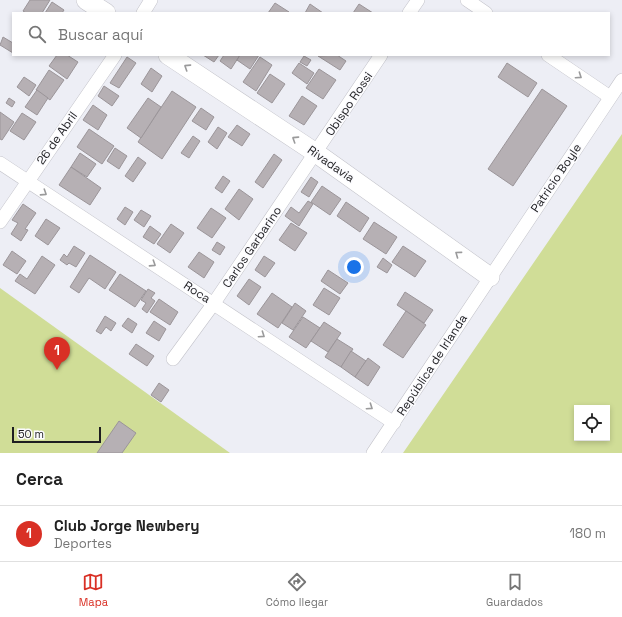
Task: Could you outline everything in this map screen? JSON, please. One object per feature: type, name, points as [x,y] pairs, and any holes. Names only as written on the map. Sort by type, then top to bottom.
[{"type":"street","points":[[86,0],[104,12]]},
{"type":"street","points":[[144,12],[151,0]]},
{"type":"street","points":[[410,12],[418,0]]},
{"type":"street","points":[[467,0],[485,12]]},
{"type":"street","name":"26 de Abril","points":[[0,222],[114,56]]},
{"type":"street","name":"Rivadavia","points":[[170,56],[316,153],[490,277]]},
{"type":"street","name":"Obispo Rossi","points":[[316,153],[380,56]]},
{"type":"street","points":[[549,56],[610,97]]},
{"type":"street","name":"Patricio Boyle","points":[[490,277],[622,80]]},
{"type":"street","name":"Carlos Garbarino","points":[[173,359],[214,303],[316,153]]},
{"type":"street","name":"Roca","points":[[0,164],[214,303],[394,423]]},
{"type":"street","name":"República de Irlanda","points":[[373,453],[490,277]]},
{"type":"green space","points":[[622,134],[622,453],[403,453]]},
{"type":"green space","points":[[0,288],[230,453],[0,453]]},
{"type":"building","points":[[30,0],[50,0],[43,12],[23,11]]},
{"type":"building","points":[[52,2],[64,10],[63,12],[46,12]]},
{"type":"building","points":[[275,3],[289,12],[269,12]]},
{"type":"building","points":[[310,4],[322,12],[306,12]]},
{"type":"building","points":[[359,4],[371,12],[354,12]]},
{"type":"building","points":[[3,37],[12,42],[12,52],[0,45]]},
{"type":"building","points":[[56,56],[69,56],[78,62],[67,79],[49,66]]},
{"type":"building","points":[[205,56],[218,56],[214,62]]},
{"type":"building","points":[[223,56],[239,56],[231,69],[220,61]]},
{"type":"building","points":[[239,56],[258,56],[250,69],[237,60]]},
{"type":"building","points":[[304,56],[311,60],[307,66],[300,62]]},
{"type":"building","points":[[318,56],[338,56],[346,61],[340,70]]},
{"type":"building","points":[[127,57],[136,63],[119,88],[110,83]]},
{"type":"building","points":[[260,57],[272,65],[256,91],[243,82]]},
{"type":"building","points":[[299,63],[314,73],[307,84],[292,73]]},
{"type":"building","points":[[507,63],[537,83],[528,97],[498,77]]},
{"type":"building","points":[[151,68],[162,76],[152,92],[141,84]]},
{"type":"building","points":[[319,69],[336,80],[323,99],[306,88]]},
{"type":"building","points":[[49,70],[64,80],[50,100],[36,90]]},
{"type":"building","points":[[270,74],[285,84],[272,103],[257,93]]},
{"type":"building","points":[[24,77],[36,85],[29,96],[17,87]]},
{"type":"building","points":[[104,86],[119,96],[112,106],[98,96]]},
{"type":"building","points":[[542,89],[567,106],[513,186],[488,169]]},
{"type":"building","points":[[37,90],[48,98],[37,115],[25,107]]},
{"type":"building","points":[[172,91],[196,107],[162,159],[138,142]]},
{"type":"building","points":[[302,96],[317,106],[304,125],[289,116]]},
{"type":"building","points":[[9,98],[15,102],[12,107],[6,103]]},
{"type":"building","points":[[148,98],[161,107],[141,138],[127,128]]},
{"type":"building","points":[[93,105],[107,115],[98,130],[83,120]]},
{"type":"building","points":[[201,108],[214,117],[206,130],[192,121]]},
{"type":"building","points":[[0,112],[14,122],[2,140],[0,139]]},
{"type":"building","points":[[22,113],[36,122],[24,140],[10,131]]},
{"type":"building","points":[[237,125],[250,134],[242,146],[228,137]]},
{"type":"building","points":[[218,127],[227,133],[217,149],[208,142]]},
{"type":"building","points":[[89,129],[114,146],[102,164],[77,147]]},
{"type":"building","points":[[193,136],[200,141],[189,158],[181,153]]},
{"type":"building","points":[[115,148],[127,156],[119,169],[107,161]]},
{"type":"building","points":[[80,153],[96,164],[87,177],[71,167]]},
{"type":"building","points":[[274,154],[282,160],[263,188],[255,182]]},
{"type":"building","points":[[138,157],[146,163],[133,182],[125,176]]},
{"type":"building","points":[[71,167],[101,188],[90,205],[59,185]]},
{"type":"building","points":[[223,176],[230,181],[222,193],[215,188]]},
{"type":"building","points":[[311,177],[318,182],[309,197],[301,192]]},
{"type":"building","points":[[322,186],[341,199],[330,215],[311,202]]},
{"type":"building","points":[[239,189],[253,199],[239,220],[225,209]]},
{"type":"building","points":[[308,201],[313,204],[299,226],[285,216],[291,207],[299,213]]},
{"type":"building","points":[[346,202],[369,218],[360,232],[337,216]]},
{"type":"building","points":[[23,204],[36,213],[25,229],[28,230],[21,241],[11,234],[18,223],[12,220]]},
{"type":"building","points":[[125,207],[133,212],[125,225],[117,219]]},
{"type":"building","points":[[211,208],[226,218],[212,238],[197,228]]},
{"type":"building","points":[[141,210],[151,216],[144,227],[134,220]]},
{"type":"building","points":[[46,219],[60,228],[48,245],[35,236]]},
{"type":"building","points":[[374,222],[397,237],[386,254],[363,239]]},
{"type":"building","points":[[291,223],[307,233],[295,251],[279,240]]},
{"type":"building","points":[[171,224],[184,233],[170,253],[157,244]]},
{"type":"building","points":[[150,226],[161,234],[154,244],[143,237]]},
{"type":"building","points":[[217,242],[225,247],[220,255],[212,250]]},
{"type":"building","points":[[74,246],[85,253],[76,267],[69,263],[67,265],[60,260],[64,254],[67,257]]},
{"type":"building","points":[[403,246],[426,261],[415,277],[392,262]]},
{"type":"building","points":[[12,251],[26,261],[17,274],[3,265]]},
{"type":"building","points":[[199,252],[214,262],[204,278],[188,267]]},
{"type":"building","points":[[90,255],[116,272],[105,289],[89,278],[79,293],[70,287]]},
{"type":"building","points":[[42,256],[55,265],[35,294],[15,281],[20,274],[27,279]]},
{"type":"building","points":[[264,256],[275,263],[265,277],[255,270]]},
{"type":"building","points":[[383,258],[392,265],[387,273],[377,267]]},
{"type":"building","points":[[328,270],[348,283],[340,294],[321,281]]},
{"type":"building","points":[[120,274],[146,291],[135,307],[109,290]]},
{"type":"building","points":[[249,279],[261,287],[249,305],[237,296]]},
{"type":"building","points":[[324,288],[340,298],[329,315],[313,305]]},
{"type":"building","points":[[148,289],[155,293],[151,298],[155,301],[147,313],[142,309],[146,303],[141,300]]},
{"type":"building","points":[[405,292],[433,310],[424,323],[397,305]]},
{"type":"building","points":[[272,293],[292,307],[278,328],[257,314]]},
{"type":"building","points":[[159,299],[178,312],[170,325],[150,312]]},
{"type":"building","points":[[295,303],[306,311],[293,330],[282,323]]},
{"type":"building","points":[[406,311],[426,325],[403,358],[383,345]]},
{"type":"building","points":[[105,316],[116,323],[111,331],[106,327],[101,334],[96,331]]},
{"type":"building","points":[[303,317],[320,328],[306,348],[289,337]]},
{"type":"building","points":[[128,318],[137,324],[132,333],[122,326]]},
{"type":"building","points":[[154,321],[166,329],[159,341],[146,333]]},
{"type":"building","points":[[324,322],[341,333],[328,352],[311,341]]},
{"type":"building","points":[[337,339],[353,349],[341,367],[325,357]]},
{"type":"building","points":[[136,344],[154,356],[147,366],[129,354]]},
{"type":"building","points":[[351,351],[366,361],[355,377],[341,367]]},
{"type":"building","points":[[368,358],[380,367],[368,386],[355,377]]},
{"type":"building","points":[[159,383],[169,390],[161,402],[151,395]]},
{"type":"building","points":[[119,421],[136,433],[122,453],[97,453]]},
{"type":"place","name":"Club Jorge Newbery","points":[[57,370]]}]
